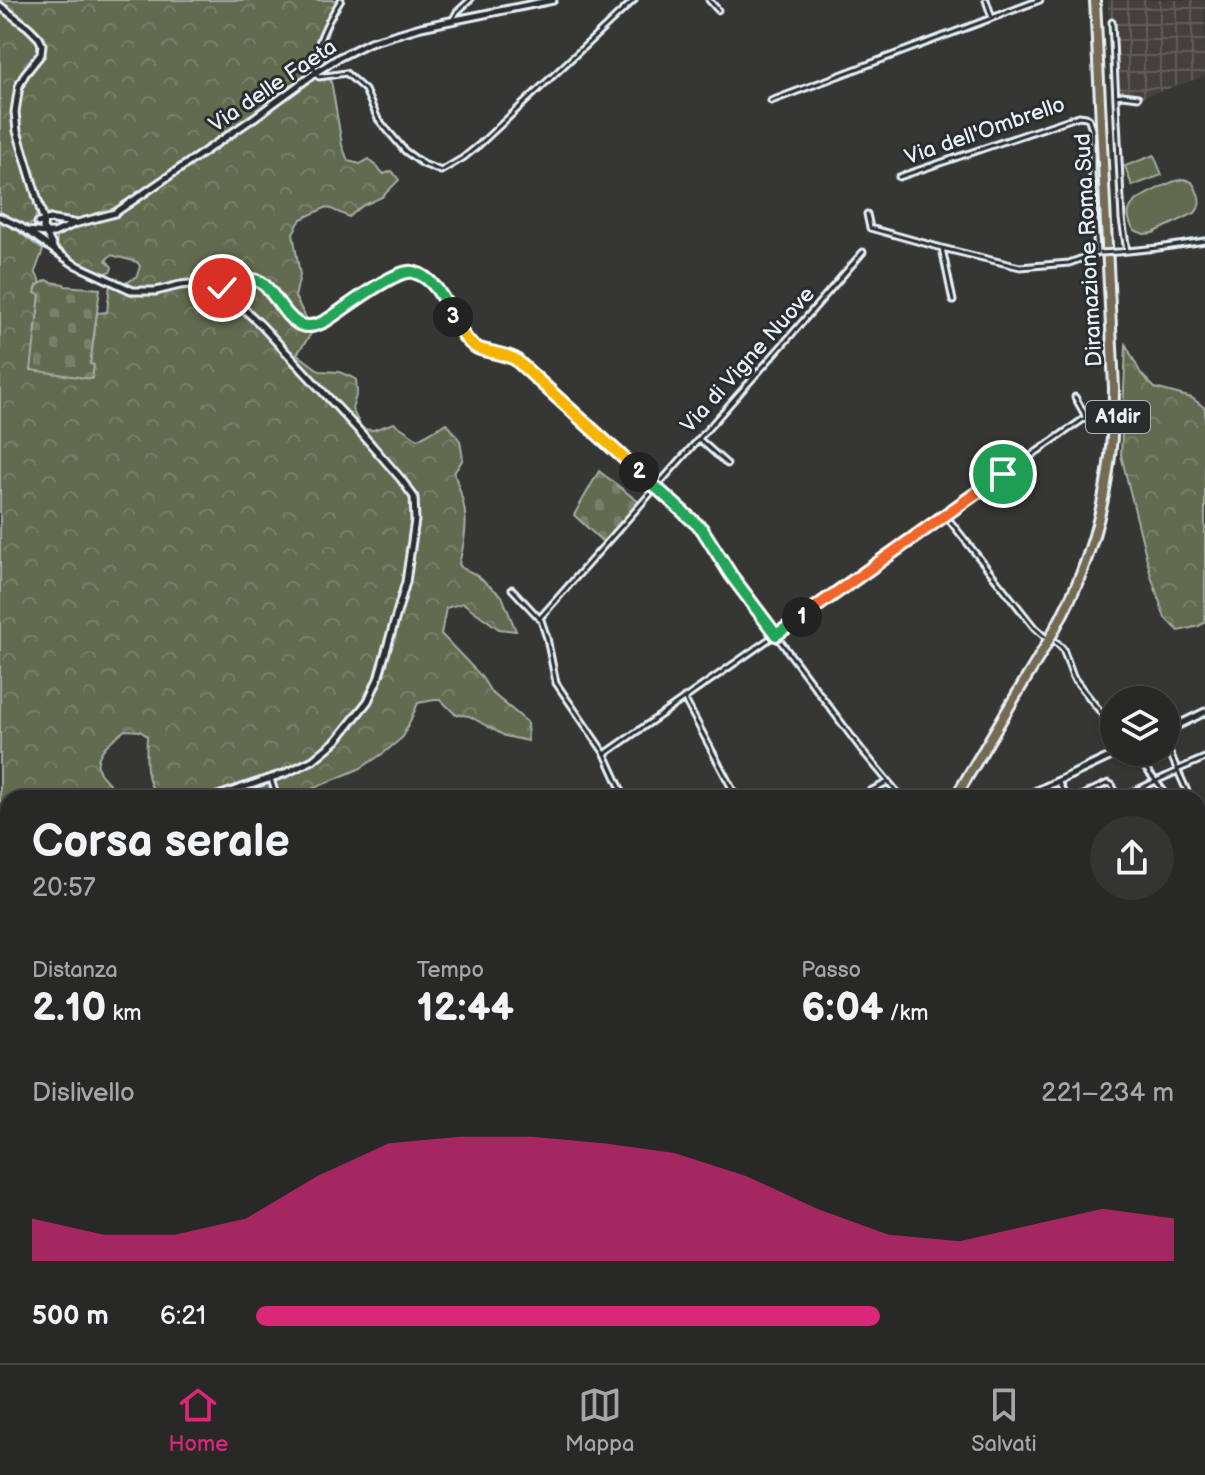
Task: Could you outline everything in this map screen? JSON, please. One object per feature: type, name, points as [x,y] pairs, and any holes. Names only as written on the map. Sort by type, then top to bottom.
[{"type":"highway","name":"Diramazione Roma Sud","points":[[963,790],[1063,614],[1087,557],[1107,480],[1114,388],[1097,0]]},
{"type":"street","points":[[341,0],[325,28],[314,66],[315,73],[319,77],[346,73],[365,90],[378,119],[405,151],[441,171],[479,145],[634,0]]},
{"type":"street","points":[[452,21],[470,0]]},
{"type":"street","name":"Via delle Faeta","points":[[55,232],[115,213],[315,73],[370,42],[392,34],[553,0]]},
{"type":"street","points":[[709,0],[718,10]]},
{"type":"street","points":[[986,0],[992,18]]},
{"type":"street","points":[[771,101],[1040,0]]},
{"type":"street","points":[[0,6],[28,27],[42,43],[41,53],[21,80],[15,109],[17,131],[41,210],[41,222],[59,253]]},
{"type":"street","points":[[1112,22],[1122,219],[1127,251]]},
{"type":"street","points":[[1116,96],[1138,97]]},
{"type":"street","name":"Via dell'Ombrello","points":[[899,177],[1079,116],[1086,117],[1092,130],[1092,174],[1099,253]]},
{"type":"street","points":[[41,210],[58,226],[53,242],[59,253]]},
{"type":"street","points":[[867,214],[870,228],[1025,267],[1069,263],[1099,253],[1205,241]]},
{"type":"street","points":[[0,217],[75,265],[133,291],[156,291],[226,280],[260,281],[285,312],[306,328],[327,320],[397,274],[408,271],[427,280],[440,293],[470,343],[480,350],[515,359],[703,530],[731,575],[895,790]]},
{"type":"street","points":[[23,229],[53,220],[74,224]]},
{"type":"street","points":[[23,229],[55,232]]},
{"type":"street","points":[[942,248],[953,301]]},
{"type":"street","name":"Via di Vigne Nuove","points":[[539,619],[863,252]]},
{"type":"street","points":[[222,288],[226,280]]},
{"type":"street","points":[[200,283],[222,288],[261,325],[381,455],[414,497],[415,509],[406,582],[378,679],[368,701],[337,740],[313,760],[237,790]]},
{"type":"street","points":[[605,754],[1085,418],[1075,397]]},
{"type":"street","points":[[699,439],[727,464]]},
{"type":"street","points":[[946,516],[1045,637]]},
{"type":"street","points":[[512,589],[539,619],[547,638],[556,683],[605,754],[621,790]]},
{"type":"street","points":[[1056,642],[1063,649],[1073,677],[1100,711]]},
{"type":"street","points":[[684,698],[733,790]]},
{"type":"street","points":[[1180,725],[1204,715]]},
{"type":"street","points":[[1136,790],[1205,758]]},
{"type":"street","points":[[1039,790],[1100,761]]},
{"type":"street","points":[[1144,766],[1163,790]]},
{"type":"street","points":[[1176,766],[1187,790]]},
{"type":"street","points":[[271,779],[274,790]]},
{"type":"street","points":[[1058,781],[1062,790]]},
{"type":"street","points":[[872,790],[888,782]]},
{"type":"street","points":[[1092,790],[1108,783],[1115,790]]},
{"type":"shaded area","points":[[1108,0],[1205,0],[1205,76],[1137,99],[1126,96],[1112,99]]},
{"type":"green space","points":[[0,0],[339,0],[322,50],[342,145],[348,161],[360,164],[369,159],[384,174],[392,171],[399,180],[382,197],[362,206],[349,217],[327,207],[301,219],[293,233],[300,275],[295,297],[313,331],[297,354],[320,371],[339,372],[356,379],[357,392],[352,409],[362,429],[373,430],[394,423],[418,439],[447,423],[460,441],[463,459],[454,473],[462,497],[466,528],[459,564],[502,596],[516,631],[499,629],[463,603],[446,608],[441,634],[481,676],[491,692],[527,722],[528,741],[505,736],[469,716],[455,714],[440,699],[418,703],[403,737],[385,752],[361,768],[310,790],[153,790],[146,760],[147,736],[140,731],[125,730],[104,748],[98,760],[100,773],[115,790],[0,790]],"holes":[[[43,208],[73,227],[58,234],[56,244],[75,263],[100,275],[111,271],[112,267],[106,260],[111,255],[137,262],[140,266],[137,276],[128,282],[121,282],[124,289],[110,284],[107,312],[97,313],[90,364],[32,370],[40,294],[36,293],[41,283],[35,272],[43,250],[20,233],[18,228],[34,223],[37,212]]]},
{"type":"green space","points":[[1154,155],[1162,175],[1132,186],[1125,166]]},
{"type":"green space","points":[[1184,179],[1192,182],[1198,194],[1200,201],[1195,213],[1153,233],[1134,230],[1128,215],[1133,203],[1165,185]]},
{"type":"green space","points":[[47,280],[65,286],[100,289],[90,364],[94,365],[92,379],[31,370],[40,295],[35,293],[37,286]]},
{"type":"green space","points":[[1126,345],[1141,374],[1155,388],[1192,398],[1205,408],[1205,622],[1179,631],[1165,618],[1151,576],[1121,455]]},
{"type":"green space","points":[[599,471],[640,503],[604,543],[574,515]]},
{"type":"route","points":[[222,288],[226,280],[260,281],[285,312],[306,328],[327,320],[397,274],[412,271],[422,276],[440,293],[470,343],[480,350],[515,359],[699,526],[776,635],[1003,474]]}]
